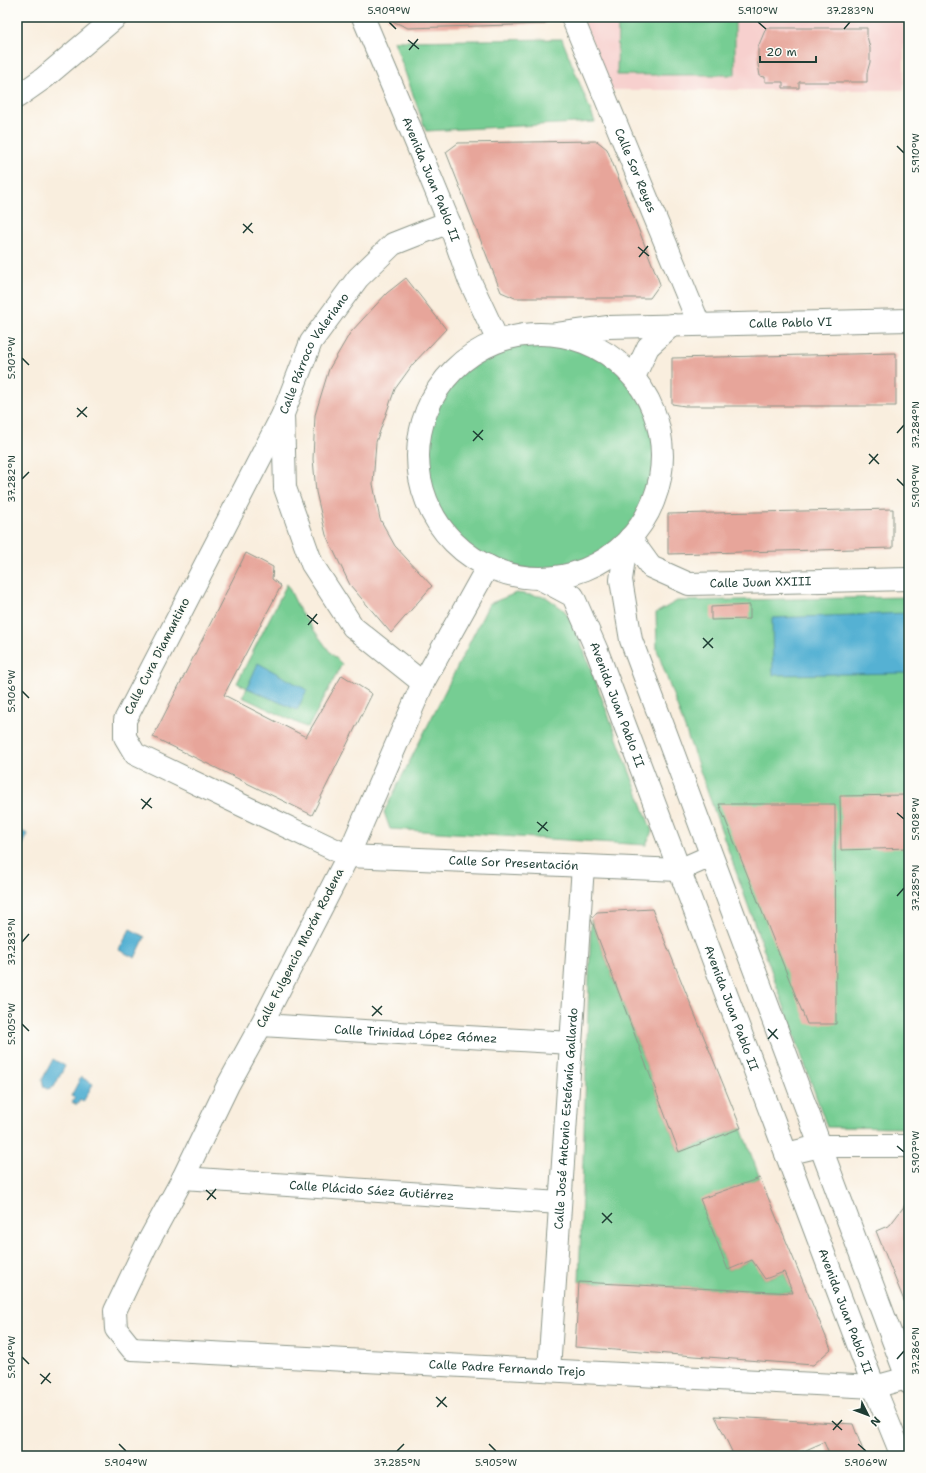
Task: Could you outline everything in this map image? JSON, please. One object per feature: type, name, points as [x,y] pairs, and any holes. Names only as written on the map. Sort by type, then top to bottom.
[{"type":"street","points":[[17,97],[44,78],[116,17]]},
{"type":"street","name":"Avenida Juan Pablo II","points":[[363,17],[449,222],[470,279],[498,341]]},
{"type":"street","name":"Calle Sor Reyes","points":[[572,17],[699,324]]},
{"type":"street","name":"Calle Párroco Valeriano","points":[[423,683],[353,627],[312,564],[285,488],[283,414],[311,342],[358,278],[393,244],[449,222]]},
{"type":"street","name":"Calle Pablo VI","points":[[557,334],[608,327],[909,320]]},
{"type":"street","points":[[634,377],[648,347],[672,325]]},
{"type":"street","points":[[527,334],[557,334],[586,342],[613,356],[634,377],[653,407],[662,450],[661,476],[650,509],[628,541],[600,562],[571,574],[539,578],[513,575],[488,566],[454,543],[430,510],[419,471],[421,430],[436,392],[463,361],[498,341],[527,334]]},
{"type":"street","name":"Calle Cura Diamantino","points":[[283,414],[125,720],[125,737],[135,754],[348,856]]},
{"type":"street","points":[[628,541],[621,580],[631,640],[908,1380]]},
{"type":"street","name":"Calle Juan XXIII","points":[[628,541],[651,567],[689,584],[909,579]]},
{"type":"street","name":"Calle Fulgencio Morón Rodena","points":[[116,1329],[115,1311],[146,1246],[183,1178],[228,1085],[261,1025],[348,856],[423,683],[488,566]]},
{"type":"street","name":"Avenida Juan Pablo II","points":[[539,578],[573,596],[597,651],[874,1387],[902,1456]]},
{"type":"street","name":"Calle Sor Presentación","points":[[348,856],[679,870]]},
{"type":"street","points":[[679,870],[711,856]]},
{"type":"street","name":"Calle José Antonio Estefanía Gallardo","points":[[549,1370],[583,866]]},
{"type":"street","name":"Calle Trinidad López Gómez","points":[[261,1025],[571,1043]]},
{"type":"street","points":[[786,1154],[820,1146],[909,1146]]},
{"type":"street","name":"Calle Plácido Sáez Gutiérrez","points":[[183,1178],[560,1203]]},
{"type":"street","name":"Calle Padre Fernando Trejo","points":[[116,1329],[132,1349],[874,1387],[908,1380]]},
{"type":"shaded area","points":[[582,17],[904,17],[904,90],[612,90]]},
{"type":"green space","points":[[618,17],[735,17],[735,75],[617,75]]},
{"type":"green space","points":[[562,39],[595,122],[426,131],[394,41]]},
{"type":"green space","points":[[540,335],[575,340],[597,349],[617,363],[633,379],[647,399],[656,421],[661,456],[656,491],[647,513],[633,533],[617,549],[597,563],[575,572],[540,577],[505,572],[483,563],[463,549],[447,533],[433,513],[424,491],[419,456],[424,421],[433,399],[447,379],[463,363],[483,349],[505,340]]},
{"type":"green space","points":[[287,584],[300,611],[330,652],[342,664],[308,728],[242,697],[247,688],[237,683]]},
{"type":"green space","points":[[516,593],[546,597],[564,610],[575,627],[652,831],[646,845],[390,829],[384,812],[489,604]]},
{"type":"green space","points":[[909,597],[909,1128],[827,1127],[657,650],[656,613],[677,601]]},
{"type":"green space","points":[[591,919],[679,1152],[741,1128],[760,1178],[701,1200],[728,1270],[752,1260],[765,1279],[784,1272],[793,1293],[579,1282]]},
{"type":"water","points":[[909,613],[909,673],[773,675],[772,618]]},
{"type":"water","points":[[258,663],[307,690],[297,710],[247,688]]},
{"type":"water","points":[[17,829],[28,834],[18,855],[17,855]]},
{"type":"water","points":[[130,929],[145,937],[135,958],[119,950]]},
{"type":"water","points":[[53,1059],[65,1066],[54,1087],[47,1089],[44,1087],[42,1080]]},
{"type":"water","points":[[81,1077],[93,1084],[83,1102],[80,1100],[77,1105],[72,1102],[75,1098],[71,1096]]},
{"type":"building","points":[[387,17],[548,17],[545,24],[408,28],[388,19]]},
{"type":"building","points":[[766,28],[867,28],[870,48],[870,62],[867,73],[867,82],[799,82],[799,88],[783,88],[783,82],[765,82],[765,77],[760,76],[758,47]]},
{"type":"building","points":[[597,141],[607,149],[660,284],[650,298],[515,298],[501,292],[446,152],[458,143]]},
{"type":"building","points":[[406,278],[446,329],[413,364],[395,389],[376,442],[373,484],[380,519],[395,546],[432,586],[391,633],[350,585],[326,535],[316,492],[313,459],[315,415],[329,369],[350,333],[387,293]]},
{"type":"building","points":[[896,353],[896,406],[685,406],[672,404],[672,358]]},
{"type":"building","points":[[893,509],[893,548],[668,554],[668,514]]},
{"type":"building","points":[[246,553],[273,567],[272,579],[281,586],[224,695],[306,737],[342,675],[372,694],[312,815],[153,737]]},
{"type":"building","points":[[750,605],[750,619],[711,620],[711,607]]},
{"type":"building","points":[[909,795],[909,848],[841,850],[840,796]]},
{"type":"building","points":[[719,804],[835,804],[836,1024],[807,1024]]},
{"type":"building","points":[[652,909],[741,1128],[679,1152],[591,919],[597,912]]},
{"type":"building","points":[[760,1178],[831,1349],[813,1365],[575,1347],[579,1282],[793,1293],[784,1272],[765,1279],[752,1260],[728,1270],[700,1199]]},
{"type":"building","points":[[909,1200],[909,1313],[876,1231],[890,1225]]},
{"type":"building","points":[[715,1416],[853,1424],[865,1456],[830,1456],[824,1442],[797,1454],[798,1456],[734,1456]]}]
